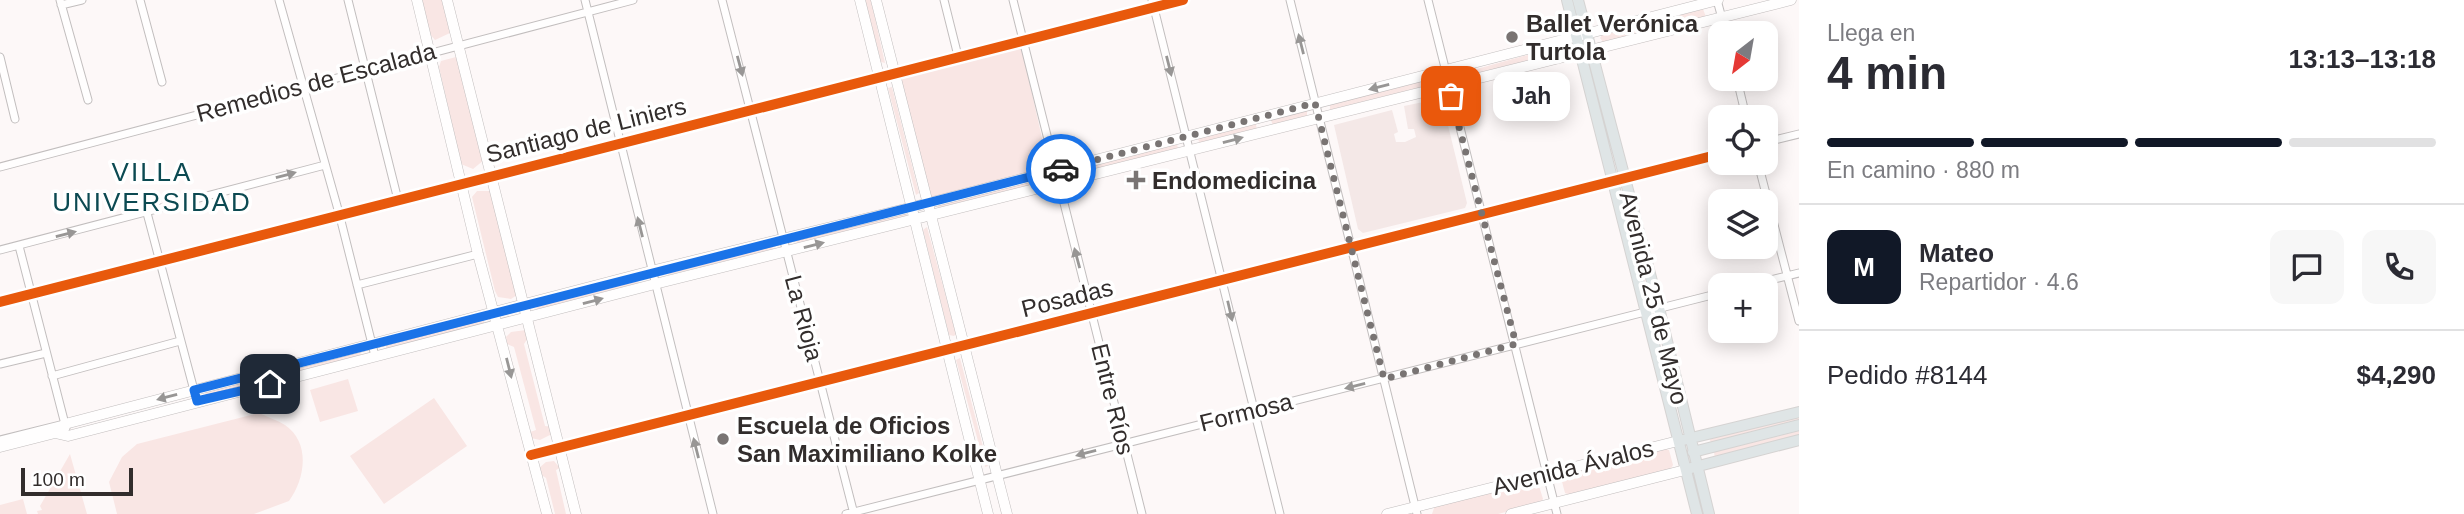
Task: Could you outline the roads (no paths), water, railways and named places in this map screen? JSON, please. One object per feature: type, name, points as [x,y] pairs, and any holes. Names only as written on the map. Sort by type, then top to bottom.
[{"type":"main road","points":[[417,0],[478,254],[547,514]]},
{"type":"main road","points":[[447,0],[576,514]]},
{"type":"main road","points":[[860,0],[988,514]]},
{"type":"main road","points":[[876,0],[1007,514]]},
{"type":"main road","name":"Avenida 25 de Mayo","points":[[1567,0],[1582,36],[1659,308],[1693,452],[1691,468],[1697,514]]},
{"type":"main road","name":"Avenida 25 de Mayo","points":[[1578,0],[1582,36]]},
{"type":"main road","points":[[55,433],[65,424],[651,271],[913,207],[1718,0]]},
{"type":"main road","points":[[0,447],[55,433],[68,436],[655,284],[1791,0]]},
{"type":"main road","name":"Avenida 25 de Mayo","points":[[1586,51],[1612,181],[1678,441],[1709,514]]},
{"type":"main road","points":[[1678,441],[1799,412]]},
{"type":"main road","points":[[1693,452],[1799,425]]},
{"type":"main road","points":[[1691,468],[1799,440]]},
{"type":"main road","name":"Avenida Ávalos","points":[[1387,514],[1416,510],[1678,441]]},
{"type":"main road","name":"Avenida Ávalos","points":[[1511,514],[1691,468]]},
{"type":"street","points":[[82,0],[60,3],[88,100]]},
{"type":"street","points":[[140,0],[162,82]]},
{"type":"street","points":[[279,0],[340,214],[375,356]]},
{"type":"street","points":[[348,0],[398,200]]},
{"type":"street","points":[[585,0],[713,514]]},
{"type":"street","name":"Remedios de Escalada","points":[[0,167],[633,0]]},
{"type":"street","name":"La Rioja","points":[[722,0],[752,110],[851,513]]},
{"type":"street","points":[[944,0],[958,56]]},
{"type":"street","name":"Entre Ríos","points":[[1013,0],[1056,183],[1142,514]]},
{"type":"street","name":"Santiago de Liniers","points":[[0,302],[752,110],[1153,3],[1183,0]]},
{"type":"street","points":[[1290,0],[1416,510]]},
{"type":"street","points":[[1428,0],[1557,514]]},
{"type":"street","points":[[1718,0],[1722,21]]},
{"type":"street","points":[[1153,3],[1280,514]]},
{"type":"street","points":[[0,57],[15,119]]},
{"type":"street","points":[[1778,139],[1799,134]]},
{"type":"street","name":"Posadas","points":[[531,455],[1708,157]]},
{"type":"street","points":[[0,250],[325,165]]},
{"type":"street","points":[[1761,175],[1799,321]]},
{"type":"street","points":[[148,213],[197,401]]},
{"type":"street","points":[[19,246],[68,436]]},
{"type":"street","points":[[357,285],[478,254]]},
{"type":"street","points":[[1778,278],[1799,273]]},
{"type":"street","name":"Formosa","points":[[851,513],[1708,296]]},
{"type":"street","points":[[52,376],[180,341]]},
{"type":"street","points":[[0,364],[46,353]]},
{"type":"street","points":[[0,440],[65,424]]},
{"type":"place","name":"Ballet Verónica Turtola","points":[[1512,37]]},
{"type":"place","name":"Jah","points":[[1451,96]]},
{"type":"place","name":"Endomedicina","points":[[1136,180]]},
{"type":"place","name":"Escuela de Oficios San Maximiliano Kolke","points":[[723,439]]},
{"type":"district","name":"VILLA UNIVERSIDAD","points":[[152,187]]}]
